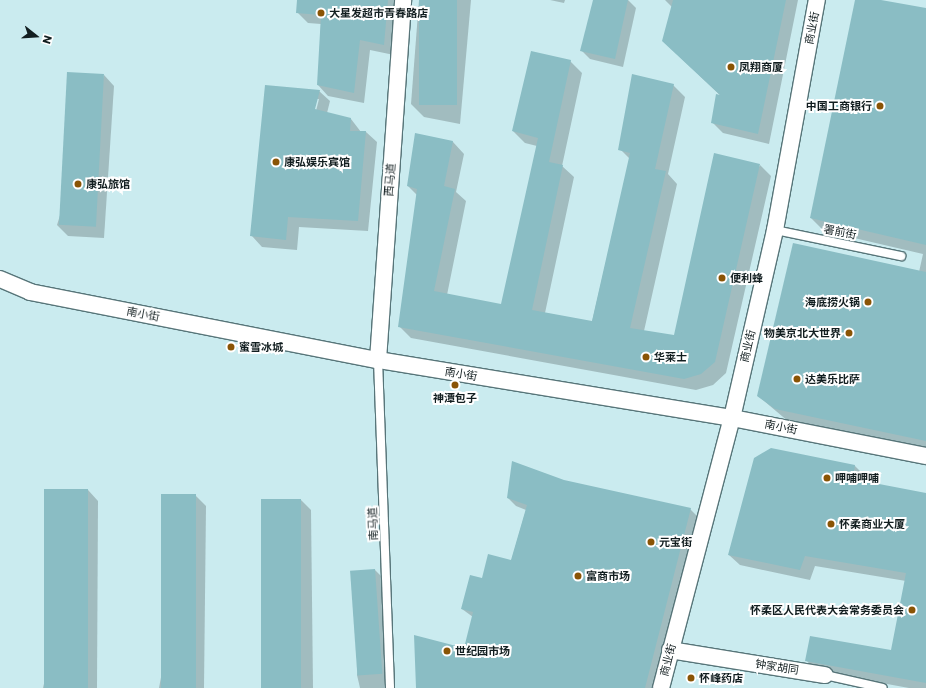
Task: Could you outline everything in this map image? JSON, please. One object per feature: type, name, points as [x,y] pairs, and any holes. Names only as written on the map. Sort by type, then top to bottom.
[{"type":"street","name":"西马道","points":[[378,360],[403,0]]},
{"type":"street","name":"商业街","points":[[661,688],[732,418],[774,230],[817,0]]},
{"type":"street","name":"南小街","points":[[0,279],[30,292],[378,360],[732,418],[926,456]]},
{"type":"street","name":"钟家胡同","points":[[670,650],[825,675]]},
{"type":"lane","name":"署前街","points":[[774,230],[901,256]]},
{"type":"lane","name":"南马道","points":[[378,360],[390,688]]},
{"type":"lane","name":"钟家胡同","points":[[825,675],[883,688]]},
{"type":"building","points":[[297,0],[388,0],[384,45],[360,40],[354,93],[317,85],[321,15],[296,13]]},
{"type":"building","points":[[419,0],[457,0],[457,105],[419,105]]},
{"type":"building","points":[[593,0],[628,0],[615,59],[580,51]]},
{"type":"building","name":"凤翔商厦","points":[[673,0],[786,0],[758,134],[711,123],[716,94],[720,95],[662,41]]},
{"type":"building","name":"中国工商银行","points":[[855,0],[881,0],[926,8],[926,245],[810,218]]},
{"type":"building","points":[[531,51],[571,60],[549,162],[563,165],[532,310],[592,321],[630,153],[618,150],[632,74],[674,84],[655,169],[666,171],[630,328],[674,335],[714,153],[760,164],[715,362],[701,374],[684,379],[398,327],[417,189],[407,186],[415,133],[453,141],[444,186],[455,189],[434,291],[501,304],[538,138],[512,131]]},
{"type":"building","name":"康弘旅馆","points":[[67,72],[104,74],[96,227],[59,225]]},
{"type":"building","points":[[265,85],[320,90],[315,109],[351,118],[350,131],[366,131],[358,221],[288,217],[286,240],[250,236]]},
{"type":"building","name":"物美京北大世界","points":[[793,243],[926,272],[926,441],[775,409],[757,396]]},
{"type":"building","name":"怀柔商业大厦","points":[[771,448],[855,465],[853,479],[926,493],[926,683],[805,661],[810,636],[891,650],[906,573],[805,556],[800,570],[728,555],[754,458]]},
{"type":"building","name":"富商市场","points":[[512,461],[564,480],[691,508],[645,688],[416,688],[414,635],[464,648],[473,612],[461,609],[470,575],[482,578],[488,554],[511,560],[527,505],[507,498]]},
{"type":"building","points":[[44,489],[88,489],[88,688],[44,688]]},
{"type":"building","points":[[161,494],[196,494],[196,688],[161,688]]},
{"type":"building","points":[[261,499],[301,499],[301,688],[261,688]]},
{"type":"building","points":[[375,569],[382,674],[357,675],[350,571]]},
{"type":"place","name":"大星发超市青春路店","points":[[321,13]]},
{"type":"place","name":"凤翔商厦","points":[[731,67]]},
{"type":"place","name":"中国工商银行","points":[[880,106]]},
{"type":"place","name":"康弘娱乐宾馆","points":[[276,162]]},
{"type":"place","name":"康弘旅馆","points":[[78,184]]},
{"type":"place","name":"便利蜂","points":[[722,278]]},
{"type":"place","name":"海底捞火锅","points":[[868,302]]},
{"type":"place","name":"物美京北大世界","points":[[849,333]]},
{"type":"place","name":"蜜雪冰城","points":[[231,347]]},
{"type":"place","name":"华莱士","points":[[646,357]]},
{"type":"place","name":"达美乐比萨","points":[[797,379]]},
{"type":"place","name":"神潭包子","points":[[455,385]]},
{"type":"place","name":"呷哺呷哺","points":[[827,478]]},
{"type":"place","name":"怀柔商业大厦","points":[[831,524]]},
{"type":"place","name":"元宝街","points":[[651,542]]},
{"type":"place","name":"富商市场","points":[[578,576]]},
{"type":"place","name":"怀柔区人民代表大会常务委员会","points":[[912,610]]},
{"type":"place","name":"世纪园市场","points":[[447,651]]},
{"type":"place","name":"怀峰药店","points":[[691,678]]}]
